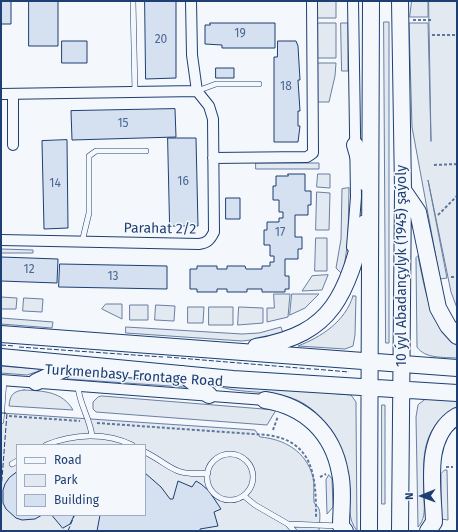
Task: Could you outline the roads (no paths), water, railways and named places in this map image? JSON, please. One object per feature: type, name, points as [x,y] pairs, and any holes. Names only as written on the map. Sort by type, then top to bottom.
[{"type":"main road","points":[[369,531],[371,1]]},
{"type":"main road","name":"10 ýyl Abadançylyk (1945) şaýoly","points":[[400,1],[403,190],[400,531]]},
{"type":"main road","points":[[234,351],[277,343],[298,336],[319,322],[328,313],[345,286],[356,256],[371,203],[355,145]]},
{"type":"main road","points":[[403,190],[418,212],[438,308],[448,326],[457,336]]},
{"type":"main road","points":[[1,334],[457,368]]},
{"type":"main road","points":[[1,356],[183,374],[457,393]]},
{"type":"main road","points":[[36,382],[75,364]]},
{"type":"main road","points":[[183,374],[209,395]]},
{"type":"main road","points":[[265,400],[286,405],[304,414],[314,421],[328,443],[336,458],[341,475],[342,529]]},
{"type":"main road","points":[[432,528],[433,453],[439,433],[450,420],[457,416]]},
{"type":"street","name":"Parahat 2/2","points":[[1,240],[206,243],[214,232],[213,119],[209,106],[197,91],[192,55],[192,1]]},
{"type":"street","points":[[213,158],[307,157],[313,153],[312,1]]},
{"type":"street","points":[[345,286],[353,239],[356,204],[353,1]]},
{"type":"street","points":[[1,94],[197,91]]},
{"type":"street","points":[[13,94],[13,145]]},
{"type":"street","name":"Turkmenbasy Frontage Road","points":[[3,380],[265,400]]},
{"type":"lane","points":[[133,1],[135,92]]},
{"type":"lane","points":[[197,91],[216,84],[259,84]]},
{"type":"lane","points":[[82,242],[89,213],[90,156],[96,151],[146,150]]},
{"type":"lane","points":[[1,421],[3,380]]},
{"type":"lane","points":[[78,385],[80,400],[89,422],[92,436]]},
{"type":"lane","points":[[49,444],[60,440],[92,436],[113,439],[129,444]]},
{"type":"lane","points":[[146,453],[176,472],[191,474],[208,473]]},
{"type":"lane","points":[[232,455],[243,458],[250,466],[253,476],[251,487],[244,496],[229,500],[218,497],[211,489],[208,473],[213,463],[221,456],[232,455]]},
{"type":"lane","points":[[12,464],[16,462]]},
{"type":"lane","points":[[244,496],[255,505],[288,524],[294,531]]},
{"type":"lane","points":[[288,524],[316,525],[342,529]]}]
